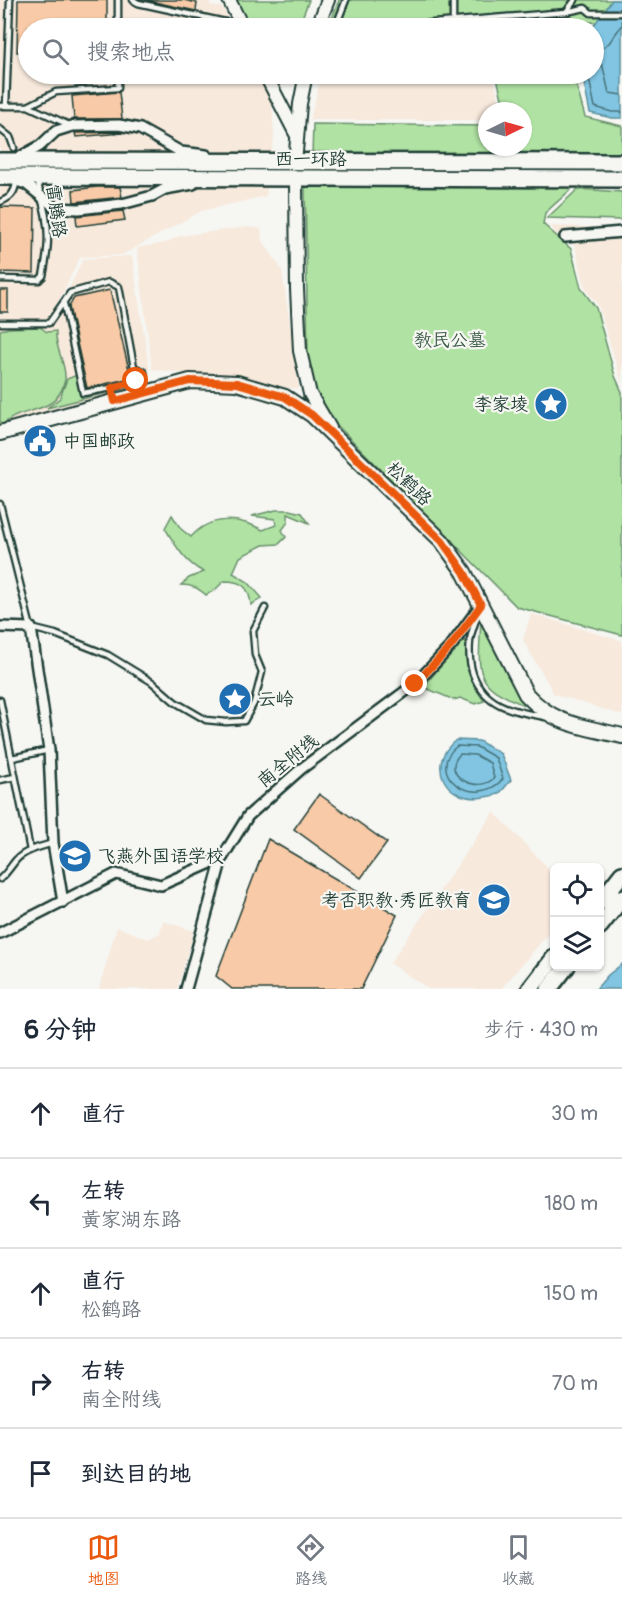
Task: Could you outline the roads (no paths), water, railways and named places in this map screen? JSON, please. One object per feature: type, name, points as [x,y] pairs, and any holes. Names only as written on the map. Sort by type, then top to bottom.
[{"type":"highway","name":"西一环路","points":[[5,172],[259,162],[622,162]]},
{"type":"highway","name":"西一环路","points":[[5,172],[38,177],[622,179]]},
{"type":"highway","points":[[604,897],[622,874]]},
{"type":"highway","points":[[604,921],[622,898]]},
{"type":"highway","points":[[530,989],[550,964]]},
{"type":"highway","points":[[549,989],[563,971]]},
{"type":"main road","points":[[0,433],[113,395],[190,381],[237,383],[285,397],[312,415],[341,443]]},
{"type":"main road","name":"松鹤路","points":[[341,443],[442,541],[464,572],[526,694],[539,708],[556,720],[622,736]]},
{"type":"street","points":[[229,0],[238,18]]},
{"type":"street","points":[[321,18],[328,0]]},
{"type":"street","points":[[270,84],[296,135]]},
{"type":"street","points":[[296,152],[296,135],[304,84]]},
{"type":"street","points":[[233,178],[165,189],[152,196],[122,204],[79,209],[56,208],[26,184],[5,172],[56,131],[72,126],[119,125],[140,129],[181,152],[259,162]]},
{"type":"street","name":"松鹤路","points":[[296,184],[300,351],[310,394],[323,419],[341,443]]},
{"type":"street","points":[[565,237],[622,232]]},
{"type":"street","name":"南全附线","points":[[186,989],[222,858],[248,816],[301,769],[415,684],[451,646],[481,605]]},
{"type":"street","points":[[0,627],[32,628],[49,750],[53,843],[63,902]]},
{"type":"street","points":[[0,933],[116,874],[160,885],[222,858]]},
{"type":"lane","points":[[10,0],[3,106],[28,106],[72,126]]},
{"type":"lane","points":[[117,0],[118,18]]},
{"type":"lane","points":[[133,0],[203,18]]},
{"type":"lane","points":[[339,18],[346,0]]},
{"type":"lane","points":[[453,0],[453,18]]},
{"type":"lane","points":[[566,12],[575,0]]},
{"type":"lane","points":[[498,18],[585,8],[591,13],[622,13]]},
{"type":"lane","points":[[0,37],[9,37]]},
{"type":"lane","points":[[28,106],[56,92],[118,88],[118,84]]},
{"type":"lane","points":[[0,129],[10,137],[14,148]]},
{"type":"lane","points":[[0,202],[9,198],[14,191],[5,172]]},
{"type":"lane","name":"雷腾路","points":[[0,279],[39,280],[43,276],[49,241],[46,216],[39,195],[38,177]]},
{"type":"lane","points":[[0,323],[50,323],[70,293],[109,282],[119,287],[136,381],[113,395],[83,393],[64,304]]},
{"type":"lane","points":[[134,367],[144,372],[145,383]]},
{"type":"lane","points":[[0,504],[32,628],[55,634],[108,655],[152,682],[175,702],[206,720],[244,721],[254,703],[262,672],[255,655],[253,630],[265,608]]},
{"type":"lane","points":[[481,605],[470,642],[471,667],[478,686],[490,699],[511,710],[556,720]]},
{"type":"lane","points":[[0,700],[30,850]]},
{"type":"lane","points":[[12,758],[49,750]]},
{"type":"lane","points":[[0,780],[15,777]]},
{"type":"lane","points":[[0,879],[17,859],[30,850],[53,843]]},
{"type":"water","points":[[612,0],[622,0],[622,118],[590,113],[584,84],[604,84],[604,18],[599,18]]},
{"type":"water","points":[[456,740],[479,741],[501,754],[511,780],[500,793],[471,798],[450,789],[441,771],[442,760],[446,750]]},
{"type":"water","points":[[622,964],[622,989],[596,989],[608,975]]},
{"type":"place","name":"李家堎","points":[[551,404]]},
{"type":"place","name":"中国邮政","points":[[40,441]]},
{"type":"place","name":"云岭","points":[[235,699]]},
{"type":"place","name":"飞燕外国语学校","points":[[75,856]]},
{"type":"place","name":"考否职教·秀匠教育","points":[[494,900]]},
{"type":"park label","name":"教民公墓","points":[[450,340]]}]
